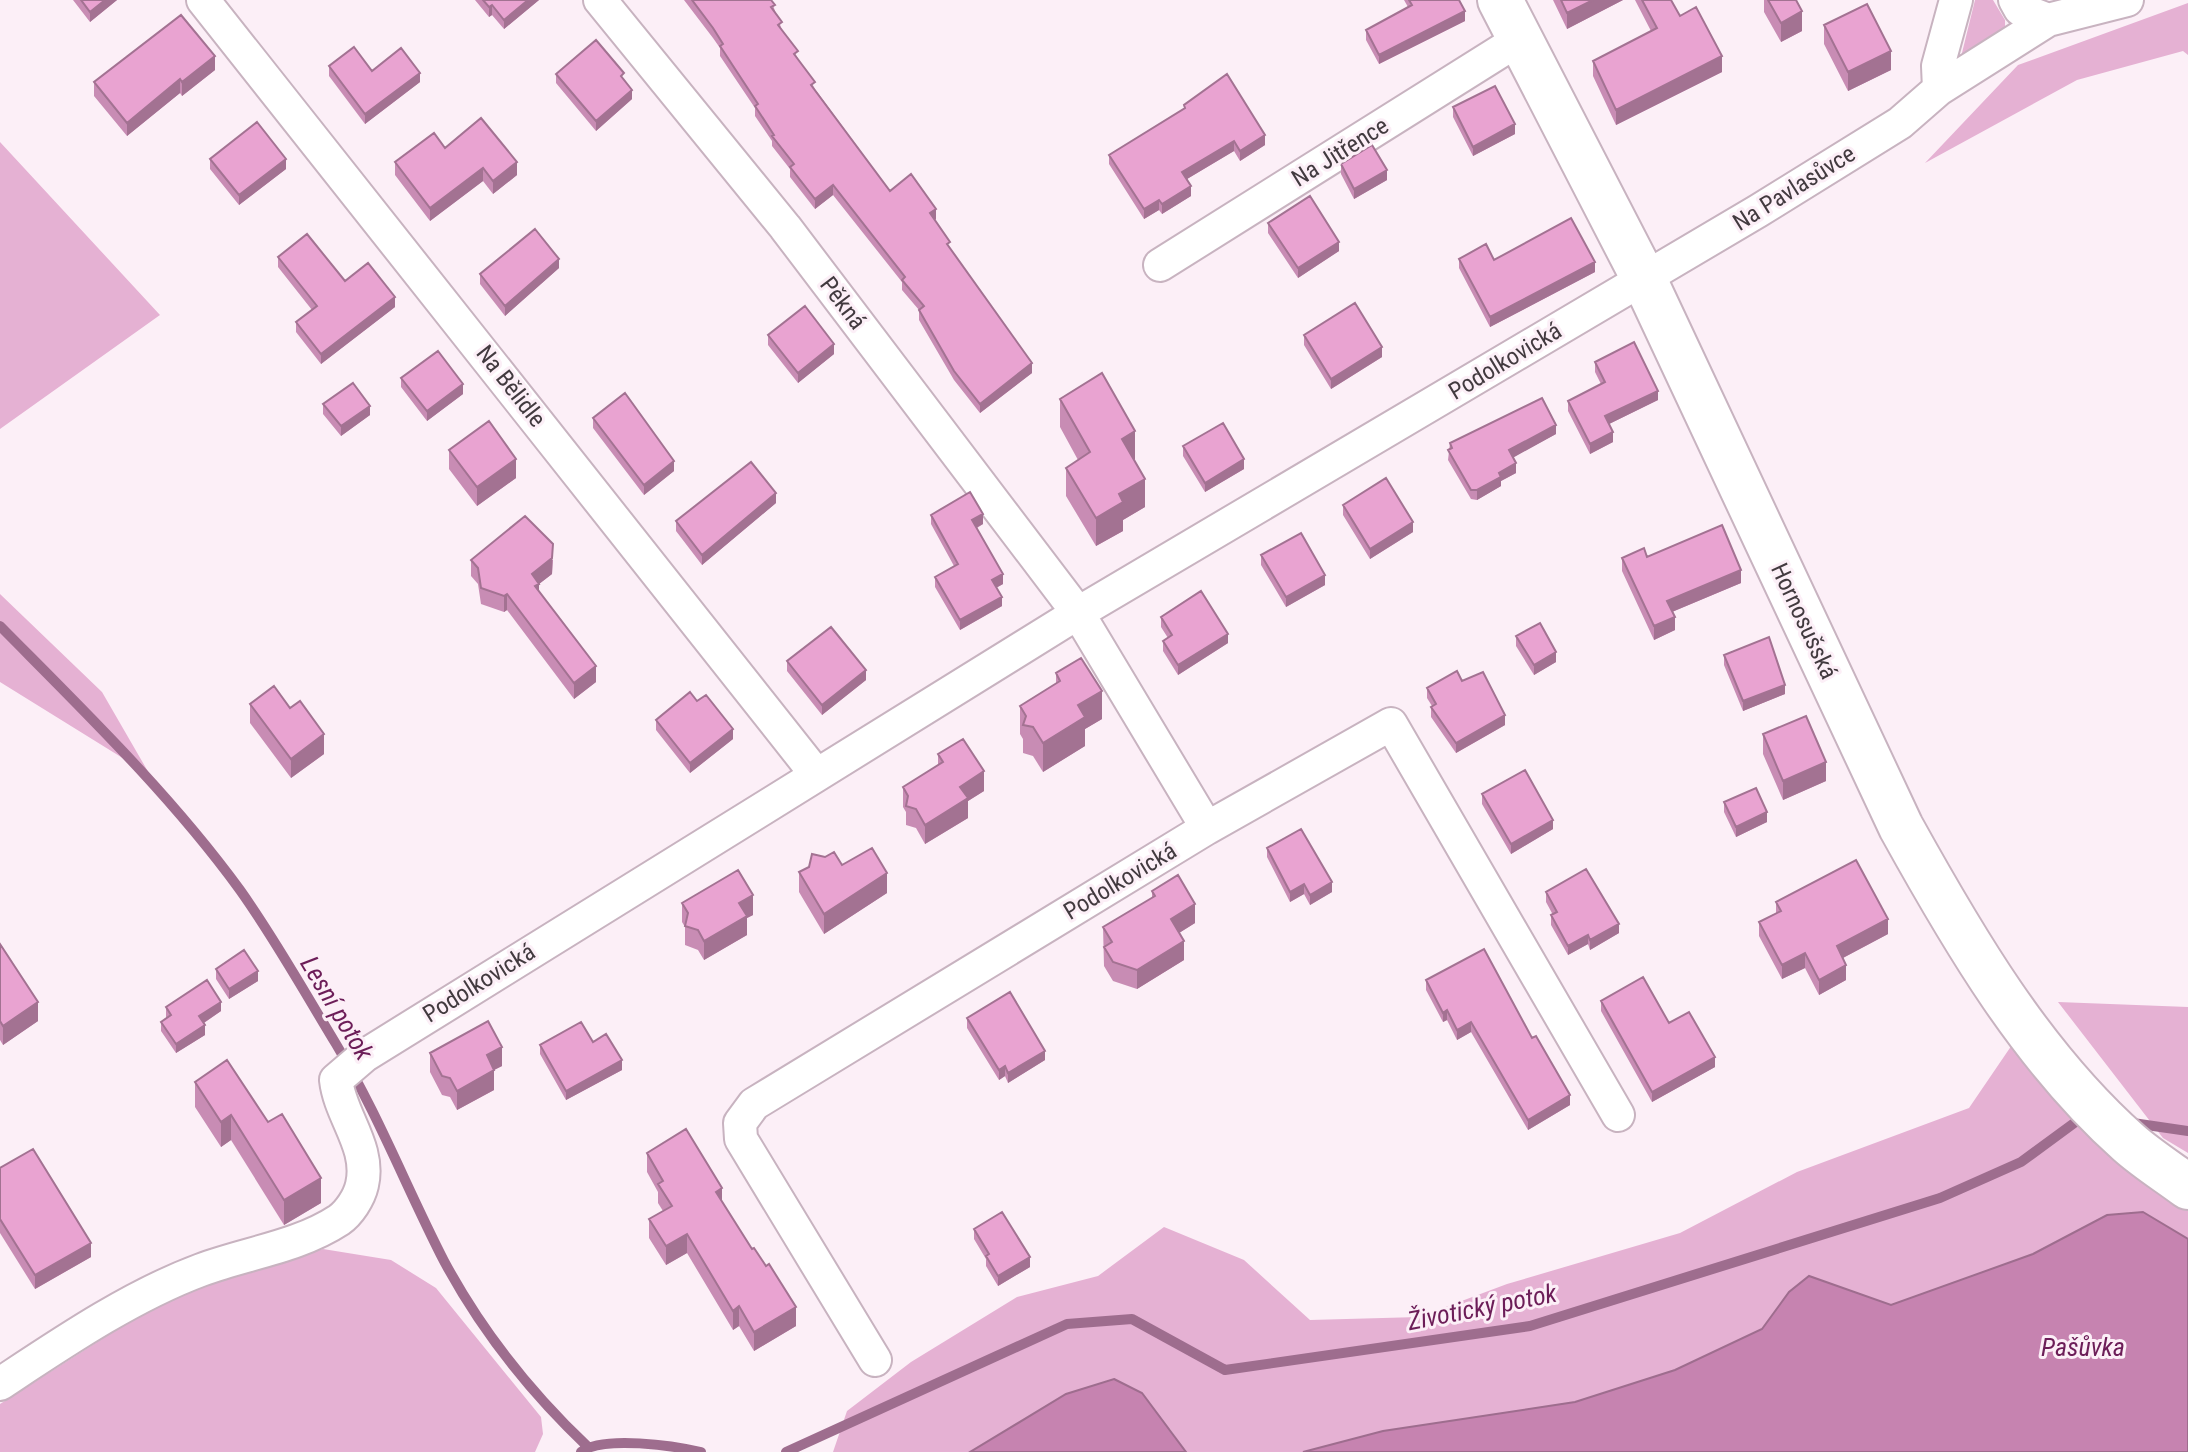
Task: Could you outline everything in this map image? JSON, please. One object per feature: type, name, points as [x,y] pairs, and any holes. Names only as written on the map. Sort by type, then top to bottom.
[{"type":"street","name":"Na Bělidle","points":[[203,0],[816,774]]},
{"type":"street","name":"Pěkná","points":[[600,0],[785,227],[1078,613]]},
{"type":"street","name":"Hornosušská","points":[[1500,0],[1644,279],[1901,827],[1993,982],[2079,1091],[2129,1143],[2188,1187]]},
{"type":"street","points":[[1939,89],[1938,66],[1956,0]]},
{"type":"street","points":[[2015,0],[2020,9],[2048,20],[2127,0]]},
{"type":"street","name":"Na Pavlasůvce","points":[[1644,279],[1900,123],[1939,89],[2048,20]]},
{"type":"street","name":"Na Jitřence","points":[[1160,265],[1520,39]]},
{"type":"street","name":"Podolkovická","points":[[0,1384],[84,1328],[199,1270],[292,1242],[340,1220],[356,1199],[363,1173],[358,1140],[337,1089],[352,1065],[1078,613],[1644,279]]},
{"type":"street","points":[[1078,613],[1207,828]]},
{"type":"street","name":"Podolkovická","points":[[875,1360],[741,1139],[740,1123],[754,1104],[1207,828],[1391,724],[1618,1115]]},
{"type":"shaded area","points":[[1975,0],[1993,0],[2005,20],[2005,30],[1961,57]]},
{"type":"shaded area","points":[[2188,3],[2188,55],[2183,51],[2077,80],[1925,163],[2018,65]]},
{"type":"shaded area","points":[[0,142],[160,315],[0,429]]},
{"type":"shaded area","points":[[0,594],[102,692],[150,775],[0,682]]},
{"type":"shaded area","points":[[2058,1002],[2188,1007],[2188,1153],[2163,1138]]},
{"type":"shaded area","points":[[2016,1039],[2188,1202],[2188,1239],[2143,1212],[2108,1215],[2033,1254],[1891,1305],[1809,1276],[1789,1292],[1762,1329],[1675,1370],[1575,1402],[1383,1431],[1303,1452],[1186,1452],[1170,1429],[1066,1394],[970,1452],[833,1452],[847,1411],[911,1362],[1017,1297],[1098,1276],[1164,1227],[1244,1260],[1310,1320],[1419,1317],[1507,1284],[1680,1233],[1797,1172],[1969,1108]]},
{"type":"shaded area","points":[[323,1249],[391,1260],[436,1288],[541,1417],[543,1434],[535,1452],[0,1452],[0,1404],[127,1323],[194,1288]]},
{"type":"water","name":"Pašůvka","points":[[2143,1212],[2188,1239],[2188,1452],[1303,1452],[1383,1431],[1575,1402],[1675,1370],[1762,1329],[1789,1292],[1809,1276],[1891,1305],[2033,1254],[2107,1215]]},
{"type":"water","points":[[1114,1379],[1142,1393],[1186,1452],[970,1452],[1066,1394]]},
{"type":"building","points":[[81,0],[105,0],[90,12]]},
{"type":"building","points":[[483,0],[528,0],[504,20],[492,5],[489,7]]},
{"type":"building","points":[[692,0],[771,0],[775,5],[771,7],[782,22],[778,25],[798,51],[794,54],[815,82],[811,85],[890,191],[911,174],[936,209],[930,213],[950,242],[947,244],[1032,363],[980,404],[954,371],[919,310],[924,306],[902,280],[905,277],[833,185],[815,199],[790,167],[794,164],[772,136],[755,106],[758,104],[720,46],[723,44]]},
{"type":"building","points":[[1409,0],[1459,0],[1465,11],[1379,55],[1366,30],[1412,5]]},
{"type":"building","points":[[1561,0],[1593,0],[1567,13]]},
{"type":"building","points":[[1642,0],[1671,0],[1680,16],[1696,7],[1722,56],[1616,110],[1593,61],[1657,28]]},
{"type":"building","points":[[1768,0],[1796,0],[1802,11],[1781,23]]},
{"type":"building","points":[[1867,4],[1891,51],[1848,72],[1824,25]]},
{"type":"building","points":[[181,15],[215,56],[182,82],[180,79],[127,123],[94,82]]},
{"type":"building","points":[[596,40],[624,73],[621,76],[632,90],[596,121],[556,74]]},
{"type":"building","points":[[354,47],[372,71],[401,48],[420,73],[365,114],[329,66]]},
{"type":"building","points":[[1227,74],[1265,135],[1240,151],[1234,141],[1182,172],[1191,186],[1162,204],[1159,200],[1144,209],[1109,155],[1185,108],[1184,105]]},
{"type":"building","points":[[1495,86],[1515,124],[1473,147],[1453,107]]},
{"type":"building","points":[[481,118],[517,162],[493,181],[483,168],[430,208],[395,162],[434,133],[445,148]]},
{"type":"building","points":[[257,122],[286,159],[239,195],[210,159]]},
{"type":"building","points":[[1372,145],[1387,170],[1354,189],[1341,164]]},
{"type":"building","points":[[1310,196],[1339,242],[1298,268],[1268,223]]},
{"type":"building","points":[[1571,218],[1595,262],[1490,317],[1459,259],[1486,244],[1494,260]]},
{"type":"building","points":[[535,229],[559,259],[505,306],[480,274]]},
{"type":"building","points":[[307,234],[345,281],[368,263],[395,297],[321,354],[296,322],[317,306],[278,257]]},
{"type":"building","points":[[1355,303],[1382,347],[1331,379],[1304,335]]},
{"type":"building","points":[[805,306],[834,344],[798,373],[768,335]]},
{"type":"building","points":[[1634,342],[1658,391],[1605,416],[1613,432],[1590,444],[1568,401],[1605,382],[1595,362]]},
{"type":"building","points":[[438,351],[463,384],[427,411],[401,378]]},
{"type":"building","points":[[1102,373],[1135,431],[1122,439],[1145,479],[1119,494],[1123,502],[1096,518],[1066,468],[1090,452],[1060,399]]},
{"type":"building","points":[[353,383],[370,406],[341,426],[323,404]]},
{"type":"building","points":[[625,393],[674,461],[644,485],[593,418]]},
{"type":"building","points":[[1542,398],[1556,425],[1509,450],[1516,463],[1499,473],[1501,477],[1471,490],[1448,450],[1452,448],[1450,443]]},
{"type":"building","points":[[489,421],[516,459],[477,487],[449,450]]},
{"type":"building","points":[[1223,423],[1244,459],[1205,483],[1183,446]]},
{"type":"building","points":[[751,462],[776,493],[702,555],[676,521]]},
{"type":"building","points":[[1386,478],[1413,522],[1370,549],[1343,505]]},
{"type":"building","points":[[970,492],[983,514],[972,520],[1003,574],[992,580],[1002,597],[960,620],[935,577],[958,564],[931,515]]},
{"type":"building","points":[[525,516],[553,544],[552,558],[532,574],[539,584],[535,586],[596,666],[574,683],[507,594],[504,596],[481,588],[478,568],[471,560]]},
{"type":"building","points":[[1722,525],[1741,570],[1667,601],[1675,617],[1654,626],[1622,558],[1644,548],[1647,557]]},
{"type":"building","points":[[1301,533],[1325,575],[1286,597],[1261,555]]},
{"type":"building","points":[[1201,591],[1228,634],[1178,665],[1163,641],[1172,635],[1161,617]]},
{"type":"building","points":[[1540,623],[1556,652],[1534,665],[1516,636]]},
{"type":"building","points":[[831,627],[866,670],[822,705],[787,661]]},
{"type":"building","points":[[1769,637],[1785,685],[1743,701],[1724,655]]},
{"type":"building","points":[[1081,658],[1102,691],[1078,705],[1085,717],[1043,743],[1033,727],[1023,725],[1026,716],[1020,706],[1060,681],[1056,673]]},
{"type":"building","points":[[1457,671],[1462,681],[1483,672],[1505,715],[1456,743],[1431,707],[1436,704],[1427,688]]},
{"type":"building","points":[[274,686],[290,708],[300,701],[324,734],[291,759],[250,704]]},
{"type":"building","points":[[690,692],[697,701],[706,695],[733,729],[690,763],[656,720]]},
{"type":"building","points":[[1806,716],[1826,762],[1783,781],[1763,734]]},
{"type":"building","points":[[963,739],[984,771],[960,787],[968,798],[925,825],[916,809],[906,806],[908,796],[903,787],[943,762],[938,754]]},
{"type":"building","points":[[1525,770],[1553,820],[1511,844],[1482,794]]},
{"type":"building","points":[[1756,788],[1767,812],[1736,827],[1724,802]]},
{"type":"building","points":[[1301,829],[1332,882],[1310,895],[1304,884],[1290,892],[1267,848]]},
{"type":"building","points":[[872,848],[887,873],[824,914],[799,872],[809,867],[812,854],[825,857],[834,852],[842,865]]},
{"type":"building","points":[[1856,860],[1888,919],[1837,946],[1846,965],[1819,980],[1805,953],[1782,965],[1759,922],[1781,911],[1776,902]]},
{"type":"building","points":[[1586,869],[1619,924],[1590,940],[1588,935],[1568,946],[1551,915],[1557,912],[1546,892]]},
{"type":"building","points":[[738,870],[753,895],[739,903],[747,916],[704,941],[698,930],[685,926],[688,913],[682,903]]},
{"type":"building","points":[[1178,875],[1195,904],[1171,919],[1184,941],[1137,970],[1113,962],[1104,947],[1112,942],[1103,927],[1155,896],[1152,891]]},
{"type":"building","points":[[0,944],[38,1002],[3,1026],[0,1021]]},
{"type":"building","points":[[1484,949],[1532,1038],[1536,1036],[1570,1095],[1528,1120],[1471,1022],[1457,1030],[1447,1010],[1443,1013],[1426,980]]},
{"type":"building","points":[[244,950],[258,971],[229,989],[216,969]]},
{"type":"building","points":[[1643,977],[1669,1023],[1689,1012],[1715,1057],[1652,1092],[1601,1001]]},
{"type":"building","points":[[207,980],[221,1002],[199,1016],[205,1025],[176,1044],[161,1022],[171,1015],[166,1007]]},
{"type":"building","points":[[1010,992],[1045,1051],[1008,1073],[1005,1066],[999,1070],[967,1018]]},
{"type":"building","points":[[488,1021],[502,1047],[487,1055],[494,1070],[457,1091],[450,1078],[442,1076],[430,1053]]},
{"type":"building","points":[[581,1022],[593,1042],[606,1034],[622,1060],[566,1091],[540,1045]]},
{"type":"building","points":[[227,1060],[268,1122],[282,1114],[321,1178],[284,1200],[231,1115],[221,1122],[195,1082]]},
{"type":"building","points":[[686,1129],[722,1188],[716,1192],[752,1249],[766,1266],[769,1264],[796,1307],[754,1332],[739,1306],[733,1311],[687,1234],[666,1246],[649,1219],[672,1206],[658,1184],[663,1181],[647,1153]]},
{"type":"building","points":[[33,1149],[91,1243],[35,1275],[0,1219],[0,1168]]},
{"type":"building","points":[[1002,1212],[1030,1257],[998,1276],[974,1229]]},
{"type":"waterway","name":"Lesní potok","points":[[0,626],[155,786],[240,890],[278,947],[351,1070],[458,1287],[508,1360],[588,1447]]},
{"type":"waterway","name":"Životický potok","points":[[786,1452],[1067,1324],[1132,1319],[1225,1370],[1530,1326],[1940,1198],[2021,1162],[2081,1118],[2087,1119]]},
{"type":"waterway","name":"Životický potok","points":[[2126,1122],[2188,1131]]},
{"type":"waterway","name":"Životický potok","points":[[581,1452],[591,1447],[622,1443],[701,1452]]}]
